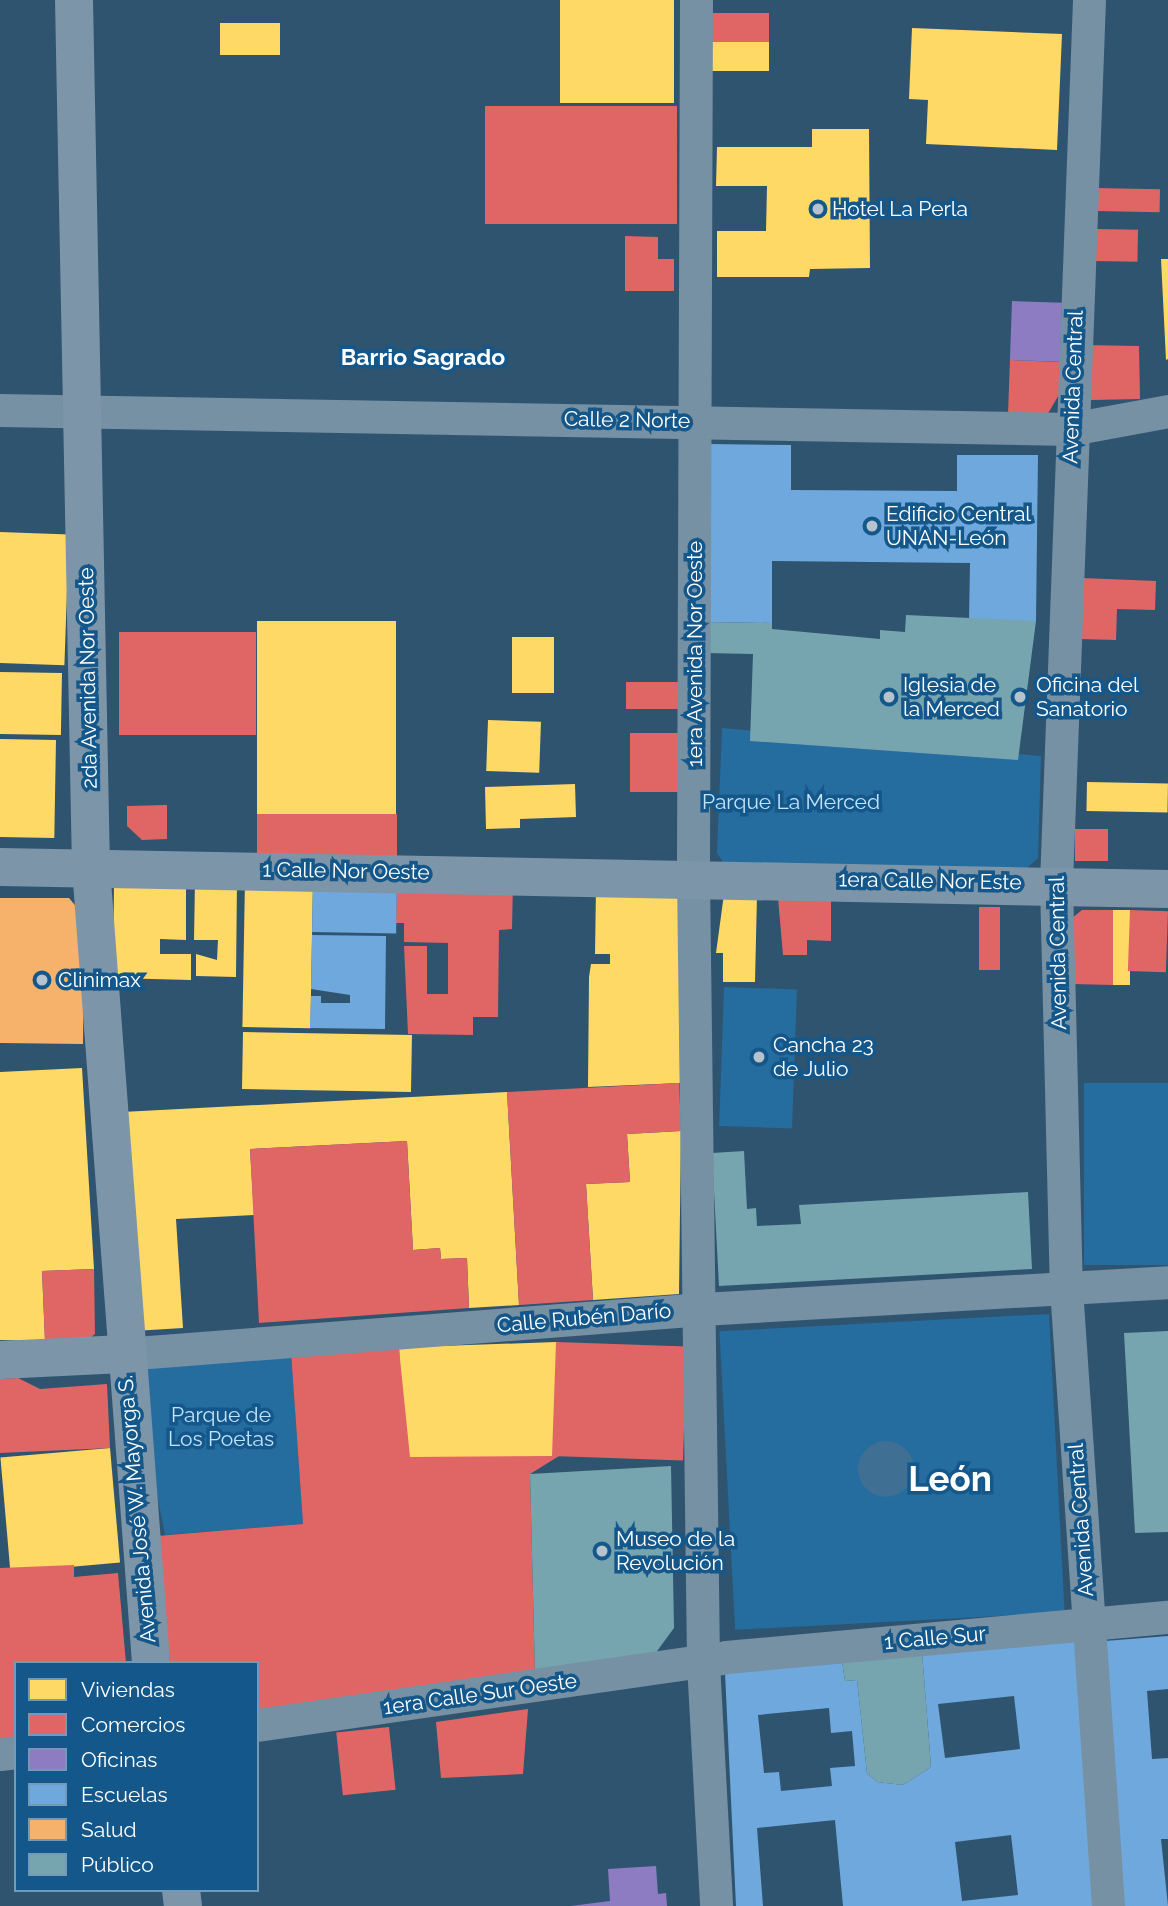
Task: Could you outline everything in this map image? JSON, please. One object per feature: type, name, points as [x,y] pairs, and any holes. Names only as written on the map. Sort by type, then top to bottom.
[{"type":"street","name":"2da Avenida Nor Oeste","points":[[74,0],[85,411],[91,868],[123,1354]]},
{"type":"street","name":"1era Avenida Nor Oeste","points":[[696,0],[697,421],[693,876],[702,1308],[703,1663],[716,1906]]},
{"type":"street","name":"Avenida Central","points":[[1089,0],[1056,884],[1066,1288],[1108,1906]]},
{"type":"street","name":"Calle 2 Norte","points":[[0,410],[1071,429],[1168,411]]},
{"type":"street","name":"1 Calle Nor Oeste","points":[[0,867],[693,876]]},
{"type":"street","name":"1era Calle Nor Este","points":[[693,876],[1168,888]]},
{"type":"street","name":"Calle Rubén Darío","points":[[0,1360],[123,1354],[702,1308],[1168,1282]]},
{"type":"street","name":"Avenida José W. Mayorga S.","points":[[123,1354],[151,1661]]},
{"type":"street","name":"1 Calle Sur","points":[[703,1663],[1168,1616]]},
{"type":"street","name":"1era Calle Sur Oeste","points":[[259,1725],[703,1663]]},
{"type":"green space","name":"Parque La Merced","points":[[722,728],[1041,756],[1038,858],[1025,870],[727,868],[717,853]]},
{"type":"green space","name":"Cancha 23 de Julio","points":[[724,987],[797,990],[792,1128],[719,1126]]},
{"type":"green space","points":[[1084,1083],[1168,1083],[1168,1265],[1084,1265]]},
{"type":"green space","points":[[1049,1314],[1065,1613],[735,1630],[719,1331]]},
{"type":"green space","name":"Parque de Los Poetas","points":[[291,1352],[303,1524],[165,1535],[132,1369]]},
{"type":"shaded area","points":[[886,1441],[901,1446],[909,1454],[914,1469],[909,1484],[901,1492],[886,1497],[871,1492],[863,1484],[858,1469],[863,1454],[871,1446]]},
{"type":"building: Viviendas","points":[[560,0],[674,0],[674,103],[560,103]]},
{"type":"building: Viviendas","points":[[220,23],[280,23],[280,55],[220,55]]},
{"type":"building: Viviendas","points":[[912,28],[1062,34],[1057,150],[926,144],[928,100],[909,99]]},
{"type":"building: Viviendas","points":[[711,42],[769,42],[769,71],[711,71]]},
{"type":"building: Viviendas","name":"Hotel La Perla","points":[[812,129],[869,129],[870,268],[810,269],[809,277],[717,277],[717,231],[766,231],[767,186],[716,186],[717,147],[812,147]]},
{"type":"building: Viviendas","points":[[1161,259],[1168,259],[1166,360]]},
{"type":"building: Viviendas","points":[[0,532],[69,534],[64,665],[0,663]]},
{"type":"building: Viviendas","points":[[257,621],[396,621],[396,814],[257,814]]},
{"type":"building: Viviendas","points":[[512,637],[554,637],[554,693],[512,693]]},
{"type":"building: Viviendas","points":[[0,672],[62,673],[61,735],[0,734]]},
{"type":"building: Viviendas","points":[[488,720],[541,722],[539,773],[486,771]]},
{"type":"building: Viviendas","points":[[0,739],[56,740],[54,838],[0,837]]},
{"type":"building: Viviendas","points":[[1087,782],[1168,783],[1167,812],[1086,811]]},
{"type":"building: Viviendas","points":[[575,784],[576,817],[520,819],[520,828],[486,829],[485,787]]},
{"type":"building: Viviendas","points":[[245,879],[313,880],[310,1028],[242,1027]]},
{"type":"building: Viviendas","points":[[195,880],[237,881],[236,977],[196,976],[196,954],[217,960],[218,940],[194,940]]},
{"type":"building: Viviendas","points":[[114,885],[186,886],[186,940],[160,939],[160,954],[191,954],[191,980],[113,978]]},
{"type":"building: Viviendas","points":[[596,886],[679,886],[680,1083],[588,1087],[591,964],[610,964],[610,954],[595,954]]},
{"type":"building: Viviendas","points":[[724,894],[757,895],[755,982],[723,982],[723,953],[716,953]]},
{"type":"building: Viviendas","points":[[1113,910],[1130,910],[1130,985],[1113,985]]},
{"type":"building: Viviendas","points":[[243,1032],[412,1035],[411,1092],[242,1089]]},
{"type":"building: Viviendas","points":[[82,1068],[94,1269],[42,1271],[45,1341],[0,1340],[0,1072]]},
{"type":"building: Viviendas","points":[[507,1092],[519,1305],[469,1308],[467,1258],[441,1259],[440,1248],[413,1250],[407,1141],[250,1149],[254,1215],[176,1219],[183,1328],[134,1331],[122,1112]]},
{"type":"building: Viviendas","points":[[681,1131],[679,1294],[593,1300],[586,1184],[630,1182],[627,1134]]},
{"type":"building: Viviendas","points":[[556,1342],[560,1456],[403,1461],[399,1347]]},
{"type":"building: Viviendas","points":[[110,1448],[120,1563],[10,1572],[0,1458]]},
{"type":"building: Comercios","points":[[711,13],[769,13],[769,42],[711,42]]},
{"type":"building: Comercios","points":[[485,106],[677,106],[677,224],[485,224]]},
{"type":"building: Comercios","points":[[1095,188],[1160,189],[1160,212],[1095,211]]},
{"type":"building: Comercios","points":[[1094,229],[1138,230],[1137,262],[1093,261]]},
{"type":"building: Comercios","points":[[625,236],[658,237],[658,259],[674,259],[674,291],[625,291]]},
{"type":"building: Comercios","points":[[1082,345],[1139,346],[1140,399],[1091,400],[1079,387]]},
{"type":"building: Comercios","points":[[1010,360],[1060,362],[1060,393],[1047,415],[1008,414]]},
{"type":"building: Comercios","points":[[1082,578],[1156,581],[1155,610],[1117,609],[1116,640],[1079,639]]},
{"type":"building: Comercios","points":[[119,632],[256,632],[256,735],[119,735]]},
{"type":"building: Comercios","points":[[626,682],[683,682],[683,709],[626,709]]},
{"type":"building: Comercios","points":[[630,733],[681,733],[681,792],[630,792]]},
{"type":"building: Comercios","points":[[167,805],[167,839],[142,840],[127,826],[127,806]]},
{"type":"building: Comercios","points":[[257,814],[397,814],[397,862],[257,862]]},
{"type":"building: Comercios","points":[[1075,829],[1108,829],[1108,861],[1075,861]]},
{"type":"building: Comercios","points":[[397,881],[513,882],[512,929],[499,930],[498,1017],[473,1017],[473,1035],[408,1034],[404,946],[427,946],[427,994],[448,994],[448,943],[404,942],[404,923],[396,923]]},
{"type":"building: Comercios","points":[[778,898],[831,898],[831,941],[807,940],[807,955],[783,955]]},
{"type":"building: Comercios","points":[[979,907],[1000,907],[1000,970],[979,970]]},
{"type":"building: Comercios","points":[[1082,910],[1113,910],[1113,985],[1073,984],[1072,918]]},
{"type":"building: Comercios","points":[[1130,910],[1168,911],[1166,972],[1128,971]]},
{"type":"building: Comercios","points":[[679,1083],[681,1131],[627,1134],[630,1182],[586,1184],[593,1300],[519,1305],[507,1092]]},
{"type":"building: Comercios","points":[[407,1141],[413,1250],[440,1248],[441,1259],[467,1258],[469,1308],[259,1323],[250,1149]]},
{"type":"building: Comercios","points":[[94,1269],[95,1334],[85,1342],[45,1341],[42,1271]]},
{"type":"building: Comercios","points":[[556,1342],[687,1347],[683,1461],[552,1456]]},
{"type":"building: Comercios","points":[[399,1349],[410,1457],[559,1456],[530,1474],[535,1674],[259,1713],[259,1661],[170,1661],[157,1536],[303,1524],[291,1352]]},
{"type":"building: Comercios","points":[[18,1378],[40,1389],[107,1384],[110,1448],[0,1453],[0,1379]]},
{"type":"building: Comercios","points":[[74,1565],[74,1577],[118,1573],[126,1661],[14,1661],[14,1741],[0,1743],[0,1568]]},
{"type":"building: Comercios","points":[[528,1709],[523,1774],[441,1778],[436,1722]]},
{"type":"building: Comercios","points":[[389,1727],[396,1790],[343,1795],[336,1733]]},
{"type":"building: Oficinas","points":[[1012,301],[1062,303],[1060,362],[1010,360]]},
{"type":"building: Oficinas","points":[[656,1866],[658,1894],[666,1893],[667,1906],[571,1906],[610,1901],[608,1869]]},
{"type":"building: Escuelas","name":"Edificio Central UNAN-León","points":[[708,444],[791,445],[791,490],[957,491],[957,455],[1038,455],[1036,621],[969,621],[970,563],[772,561],[772,623],[706,622]]},
{"type":"building: Escuelas","points":[[313,880],[397,881],[396,933],[312,932]]},
{"type":"building: Escuelas","points":[[312,935],[386,936],[385,1029],[310,1028],[311,996],[321,996],[321,1003],[350,1003],[350,995],[311,989]]},
{"type":"building: Escuelas","points":[[1168,1636],[1168,1689],[1147,1691],[1152,1759],[1168,1758],[1168,1839],[1161,1839],[1168,1906],[1123,1906],[1105,1641]]},
{"type":"building: Escuelas","points":[[1077,1638],[1095,1906],[843,1906],[835,1820],[757,1828],[763,1906],[736,1906],[725,1673],[842,1661],[845,1681],[857,1680],[867,1773],[877,1782],[903,1785],[931,1767],[922,1652]],"holes":[[[1014,1696],[1020,1749],[945,1758],[938,1704]],[[829,1708],[831,1733],[852,1731],[855,1766],[830,1768],[832,1786],[781,1791],[779,1772],[764,1773],[758,1715]],[[1011,1835],[1018,1895],[962,1901],[955,1842]]]},
{"type":"building: Salud","name":"Clinimax","points":[[0,898],[69,898],[84,916],[83,1044],[0,1043]]},
{"type":"building: Público","name":"Iglesia de la Merced","points":[[906,615],[1036,621],[1018,760],[750,741],[753,654],[705,653],[706,622],[772,623],[772,629],[880,639],[880,630],[905,632]]},
{"type":"building: Público","points":[[744,1151],[747,1209],[756,1208],[757,1226],[801,1224],[799,1205],[1028,1192],[1032,1269],[719,1286],[712,1153]]},
{"type":"building: Público","points":[[1168,1331],[1168,1532],[1135,1533],[1124,1333]]},
{"type":"building: Público","name":"Museo de la Revolución","points":[[671,1466],[674,1628],[652,1658],[535,1674],[530,1474]]},
{"type":"building: Público","points":[[922,1652],[931,1767],[903,1785],[877,1782],[867,1773],[857,1680],[845,1681],[842,1661]]},
{"type":"place","name":"Hotel La Perla","points":[[818,209]]},
{"type":"place","name":"Edificio Central UNAN-León","points":[[872,526]]},
{"type":"place","name":"Iglesia de la Merced","points":[[889,697]]},
{"type":"place","name":"Oficina del Sanatorio","points":[[1020,697]]},
{"type":"place","name":"Clinimax","points":[[42,980]]},
{"type":"place","name":"Cancha 23 de Julio","points":[[759,1057]]},
{"type":"place","name":"Museo de la Revolución","points":[[602,1551]]},
{"type":"district","name":"Barrio Sagrado","points":[[423,357]]},
{"type":"district","name":"León","points":[[950,1479]]}]
